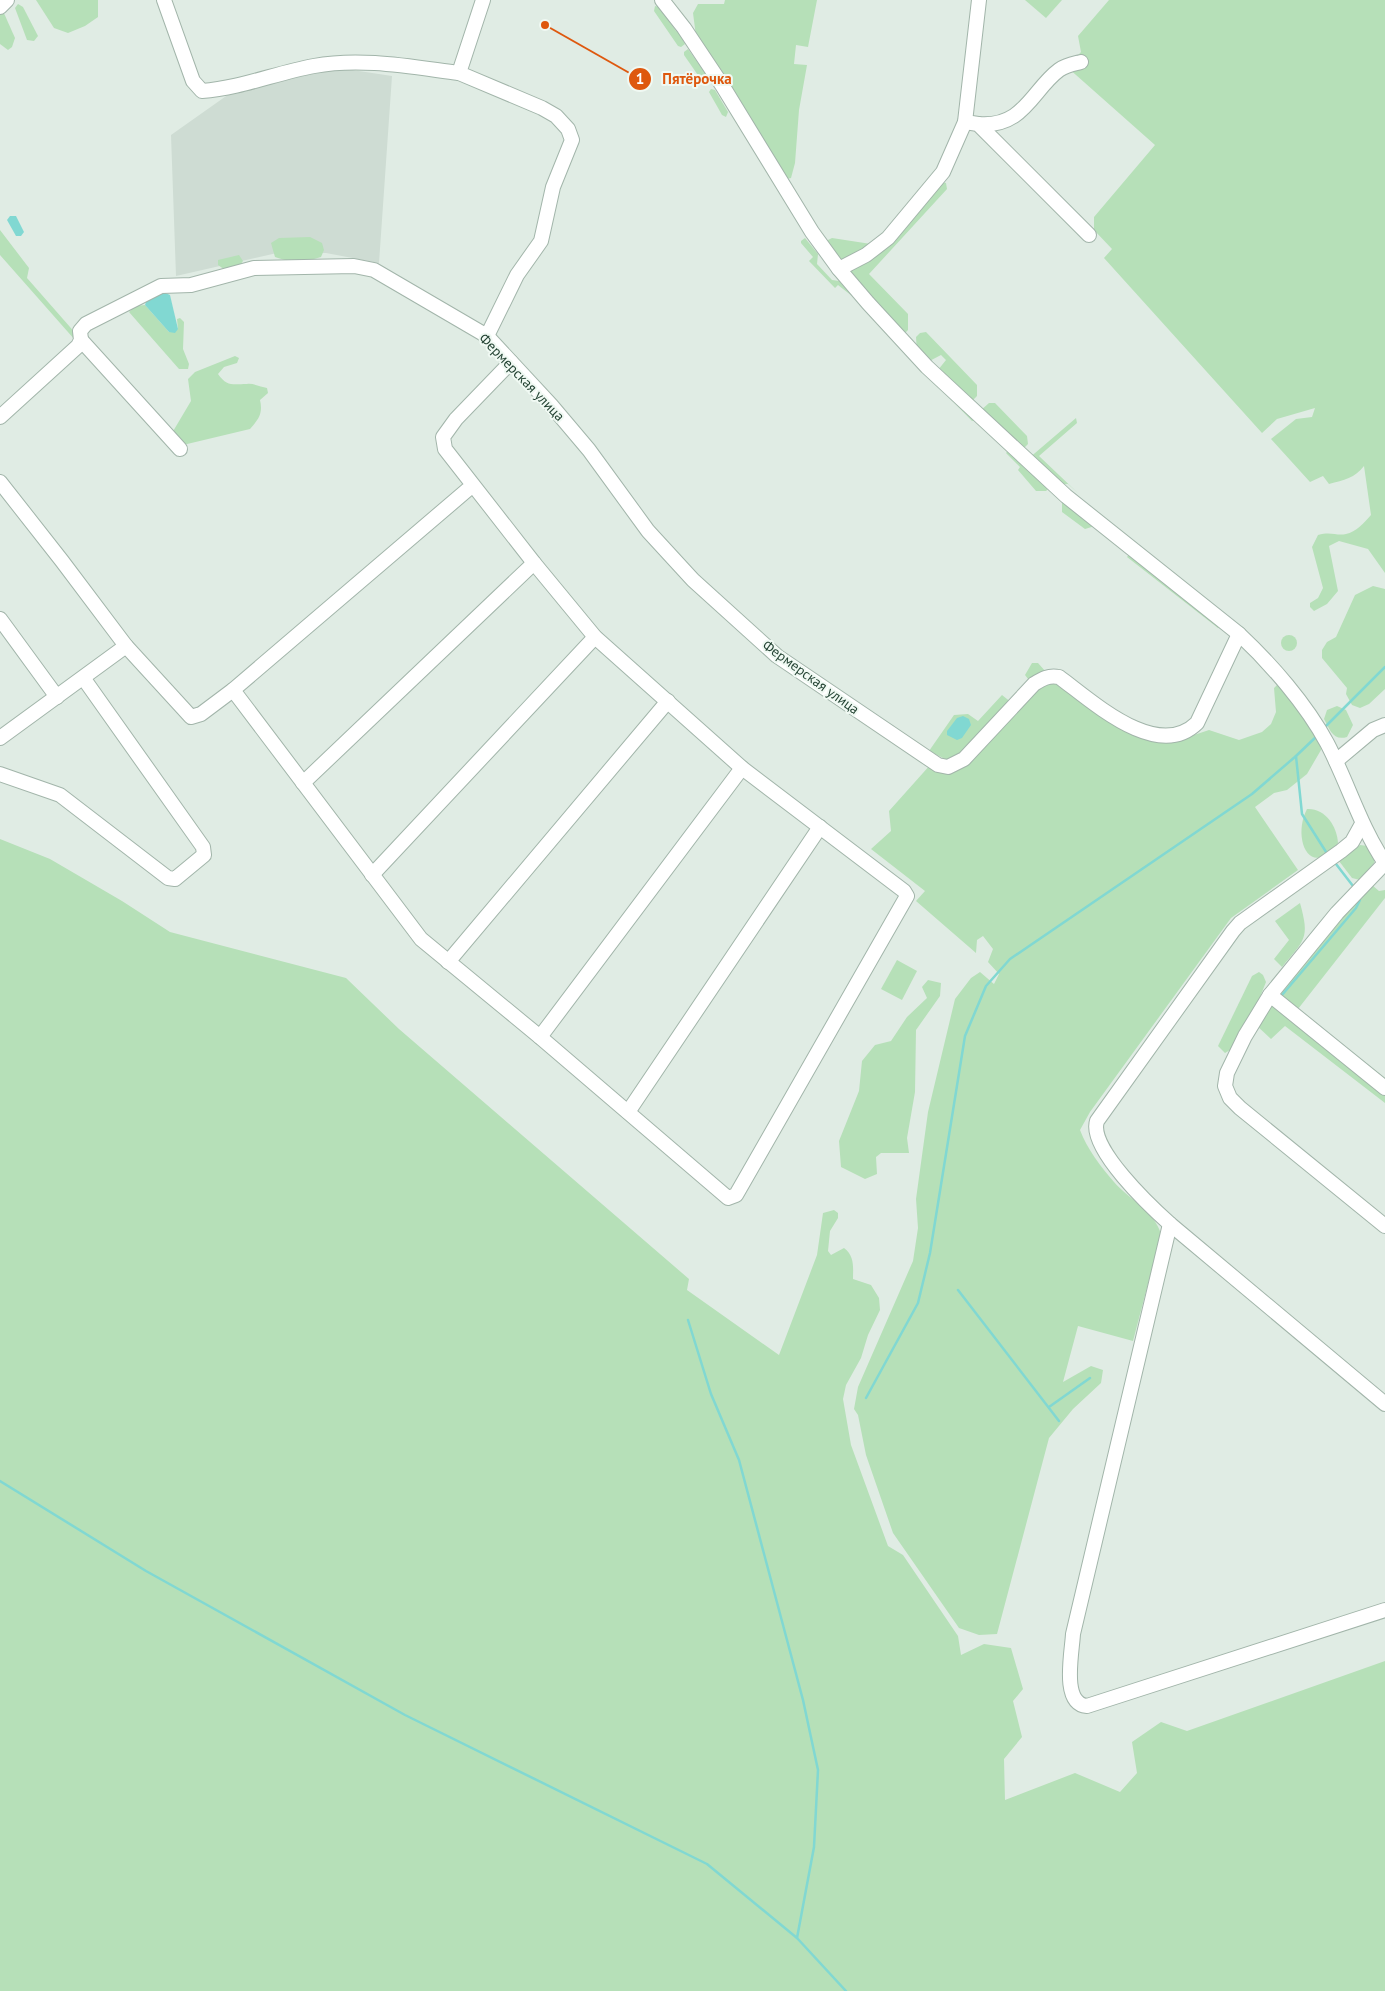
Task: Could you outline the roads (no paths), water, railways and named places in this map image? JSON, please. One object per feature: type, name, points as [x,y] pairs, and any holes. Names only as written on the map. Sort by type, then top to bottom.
[{"type":"street","points":[[0,7],[8,0]]},
{"type":"street","points":[[164,0],[193,81],[202,91],[222,90],[315,66],[381,64],[459,73],[542,108],[556,116],[568,129],[572,140],[553,187],[541,242],[517,275],[487,336]]},
{"type":"street","points":[[459,73],[483,0]]},
{"type":"street","points":[[662,0],[684,28],[785,190],[839,270],[927,367],[1026,460],[1113,535],[1239,634],[1262,656],[1297,700],[1326,742],[1336,761],[1362,824],[1385,863],[1337,913],[1270,995],[1245,1036],[1226,1073],[1225,1086],[1230,1098],[1385,1226]]},
{"type":"street","points":[[839,270],[866,255],[888,238],[926,195],[943,172],[972,123],[978,0]]},
{"type":"street","points":[[972,123],[1004,120],[1016,114],[1032,102],[1058,70],[1081,62]]},
{"type":"street","points":[[972,123],[1088,235]]},
{"type":"street","name":"Фермерская улица","points":[[0,417],[78,346],[81,340],[80,331],[86,324],[112,313],[162,286],[191,285],[254,268],[354,266],[374,270],[487,336],[589,450],[648,531],[694,580],[777,656],[938,765],[948,768],[964,759],[1034,684],[1053,676],[1059,678],[1107,714],[1134,728],[1163,735],[1191,730],[1197,723],[1239,634]]},
{"type":"street","points":[[81,340],[180,449]]},
{"type":"street","points":[[233,690],[413,932],[728,1198],[736,1195],[907,896],[904,891],[742,768],[595,637],[534,563],[445,449],[443,437],[456,419],[511,362]]},
{"type":"street","points":[[0,482],[126,646],[191,717],[201,714],[233,690],[439,512],[473,485]]},
{"type":"street","points":[[303,783],[534,563]]},
{"type":"street","points":[[0,619],[57,697]]},
{"type":"street","points":[[372,875],[595,637]]},
{"type":"street","points":[[0,738],[84,679],[126,646]]},
{"type":"street","points":[[0,774],[60,795],[168,878],[175,879],[204,855],[203,848],[84,679]]},
{"type":"street","points":[[448,962],[668,702]]},
{"type":"street","points":[[1336,761],[1383,725],[1385,711]]},
{"type":"street","points":[[540,1038],[742,768]]},
{"type":"street","points":[[1362,824],[1352,842],[1341,851],[1240,923],[1097,1121],[1094,1128],[1102,1147],[1140,1197],[1385,1404]]},
{"type":"street","points":[[628,1112],[820,827]]},
{"type":"street","points":[[1270,995],[1385,1088]]},
{"type":"street","points":[[1170,1224],[1075,1625],[1070,1687],[1072,1696],[1078,1702],[1088,1706],[1385,1610]]},
{"type":"water","points":[[10,216],[16,216],[24,232],[21,236],[16,236],[7,220]]},
{"type":"water","points":[[163,292],[170,295],[178,329],[175,333],[169,332],[145,305],[147,299]]},
{"type":"water","points":[[963,716],[969,719],[971,725],[962,738],[957,740],[947,735],[947,731],[957,718]]},
{"type":"waterway","points":[[1324,728],[1385,667]]},
{"type":"waterway","points":[[1317,736],[1296,756],[1302,814],[1328,855]]},
{"type":"waterway","points":[[866,1398],[918,1303],[930,1253],[965,1036],[986,986],[1010,959],[1252,794],[1296,756]]},
{"type":"waterway","points":[[1336,864],[1353,886]]},
{"type":"waterway","points":[[1282,995],[1356,908],[1360,900]]},
{"type":"waterway","points":[[958,1290],[1059,1421]]},
{"type":"waterway","points":[[688,1320],[711,1394],[739,1460],[803,1700],[818,1770],[814,1847],[797,1938]]},
{"type":"waterway","points":[[1049,1407],[1090,1378]]},
{"type":"waterway","points":[[0,1481],[146,1571],[405,1715],[707,1864],[797,1938],[846,1991]]},
{"type":"place","name":"Пятёрочка","points":[[545,25]]}]
